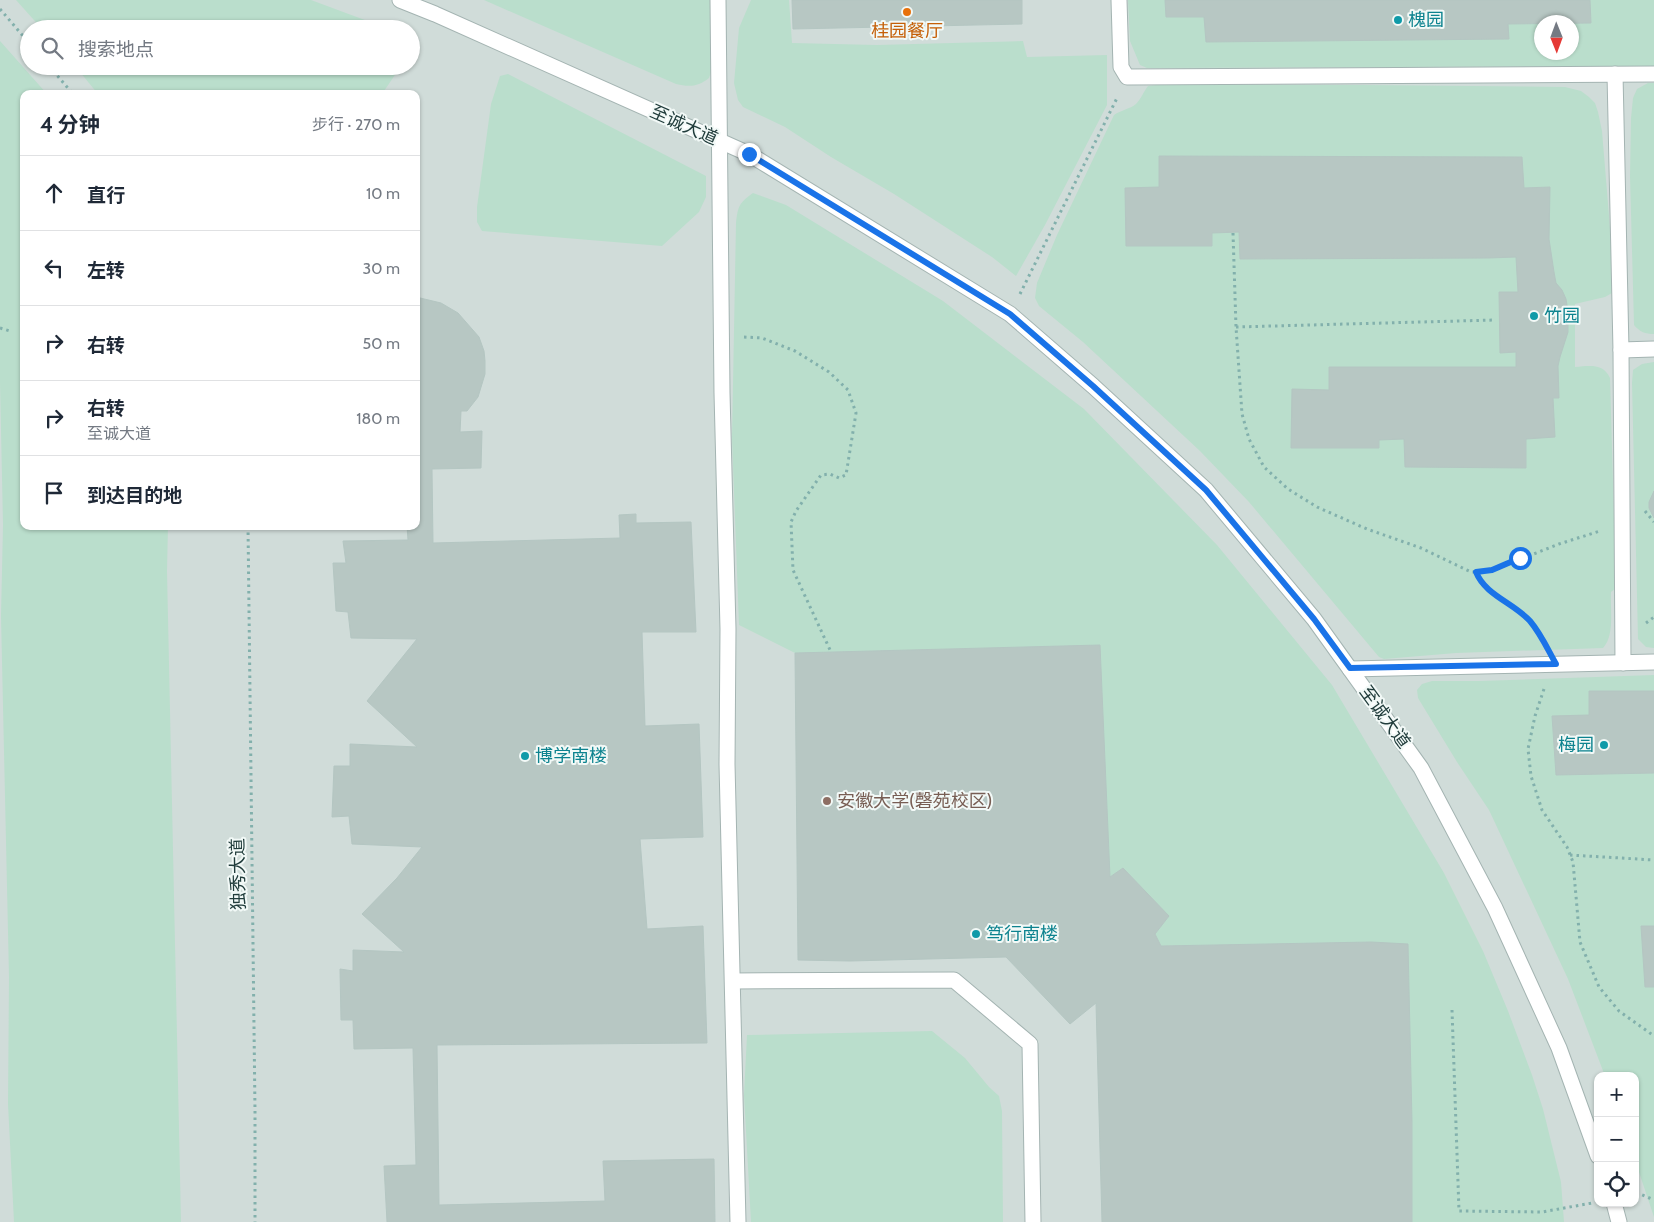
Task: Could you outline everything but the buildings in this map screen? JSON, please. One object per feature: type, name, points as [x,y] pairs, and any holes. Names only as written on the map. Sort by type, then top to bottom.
[{"type":"street","name":"至诚大道","points":[[400,0],[749,154],[1010,314],[1093,386],[1206,490],[1314,619],[1421,768],[1495,908],[1559,1048],[1594,1145]]},
{"type":"street","points":[[718,0],[721,335],[728,629],[727,764],[738,1222]]},
{"type":"street","points":[[1119,0],[1121,67],[1127,77],[1654,74]]},
{"type":"street","points":[[1615,74],[1621,350],[1624,663]]},
{"type":"street","points":[[1621,350],[1654,349]]},
{"type":"street","points":[[1350,668],[1654,662]]},
{"type":"street","points":[[733,981],[954,980],[1030,1044],[1033,1222]]},
{"type":"street","points":[[1615,1207],[1618,1222]]},
{"type":"path","points":[[0,9],[20,32]]},
{"type":"path","points":[[57,75],[70,90]]},
{"type":"path","points":[[1010,314],[1127,77]]},
{"type":"path","points":[[1233,232],[1236,327],[1242,414],[1249,439],[1264,467],[1288,490],[1317,507],[1367,529],[1421,548],[1471,572],[1492,570],[1559,544],[1622,525]]},
{"type":"path","points":[[1236,327],[1495,320]]},
{"type":"path","points":[[0,328],[10,331]]},
{"type":"path","points":[[721,335],[762,338],[795,351],[829,372],[848,390],[851,398],[856,413],[846,476],[839,478],[830,474],[821,475],[796,511],[791,522],[793,570],[831,652]]},
{"type":"path","name":"独秀大道","points":[[248,530],[256,1111],[255,1222]]},
{"type":"path","points":[[1476,572],[1480,582],[1529,620],[1543,639],[1556,664],[1541,693],[1528,749],[1531,776],[1542,810],[1567,847],[1573,862],[1580,942],[1599,987],[1619,1011],[1654,1036]]},
{"type":"path","points":[[1570,856],[1654,860]]},
{"type":"path","points":[[1452,1010],[1459,1211],[1542,1212],[1594,1203]]},
{"type":"path","points":[[1639,1194],[1654,1200]]},
{"type":"shaded area","name":"安徽大学(磬苑校区)","points":[[0,0],[1654,0],[1654,1222],[0,1222]]},
{"type":"green space","points":[[16,0],[311,0],[365,20],[34,20]]},
{"type":"green space","points":[[484,0],[711,0],[713,66],[709,78],[697,85],[676,84]]},
{"type":"green space","points":[[751,0],[789,0],[792,43],[877,45],[1023,41],[1027,57],[1107,55],[1107,105],[1045,225],[1016,276],[992,257],[894,194],[785,127],[743,107],[738,100],[734,83],[739,28]]},
{"type":"green space","points":[[1128,0],[1654,0],[1654,66],[1147,68],[1140,65],[1130,41]]},
{"type":"green space","points":[[0,41],[20,64],[20,75],[30,75],[43,90],[20,90],[20,530],[168,530],[167,571],[181,1222],[14,1222],[8,1104],[9,977],[1,616],[3,525],[0,382]]},
{"type":"green space","points":[[508,74],[706,176],[706,197],[699,212],[662,246],[482,231],[477,222],[477,207],[491,104],[500,76]]},
{"type":"green space","points":[[82,75],[395,75],[385,90],[95,90]]},
{"type":"green space","points":[[1648,83],[1654,83],[1654,334],[1643,332],[1634,325],[1630,176],[1633,98],[1637,89]]},
{"type":"green space","points":[[1148,86],[1565,87],[1581,91],[1595,103],[1602,131],[1611,240],[1612,293],[1605,297],[1575,304],[1575,367],[1596,366],[1604,370],[1610,378],[1616,588],[1611,592],[1611,629],[1607,643],[1603,648],[1456,653],[1384,659],[1379,657],[1249,502],[1200,451],[1083,342],[1039,306],[1035,298],[1037,283],[1057,235],[1114,115],[1134,106]]},
{"type":"green space","points":[[753,193],[786,205],[943,301],[1084,409],[1217,545],[1332,685],[1444,873],[1483,951],[1508,1011],[1543,1109],[1561,1182],[1564,1222],[1411,1222],[1407,944],[1161,946],[1155,934],[1169,916],[1123,868],[1110,877],[795,653],[739,625],[732,438],[736,223],[740,205]]},
{"type":"green space","points":[[1654,362],[1654,648],[1646,647],[1638,639],[1632,383],[1633,370],[1642,364]]},
{"type":"green space","points":[[1654,675],[1654,1217],[1639,1172],[1639,1072],[1603,1072],[1568,979],[1489,810],[1418,698],[1417,690],[1422,684],[1432,681]]},
{"type":"green space","points":[[932,1031],[965,1058],[999,1096],[1002,1111],[1003,1222],[751,1222],[744,1095],[747,1035]]},
{"type":"place","name":"桂园餐厅","points":[[907,12]]},
{"type":"place","name":"槐园","points":[[1398,20]]},
{"type":"place","name":"竹园","points":[[1534,316]]},
{"type":"place","name":"梅园","points":[[1604,745]]},
{"type":"place","name":"博学南楼","points":[[525,756]]},
{"type":"place","name":"安徽大学(磬苑校区)","points":[[827,801]]},
{"type":"place","name":"笃行南楼","points":[[976,934]]},
{"type":"route","points":[[749,154],[1010,314],[1093,386],[1206,490],[1314,619],[1350,668],[1556,664],[1543,639],[1529,620],[1480,582],[1476,572],[1492,570],[1520,558]]}]
